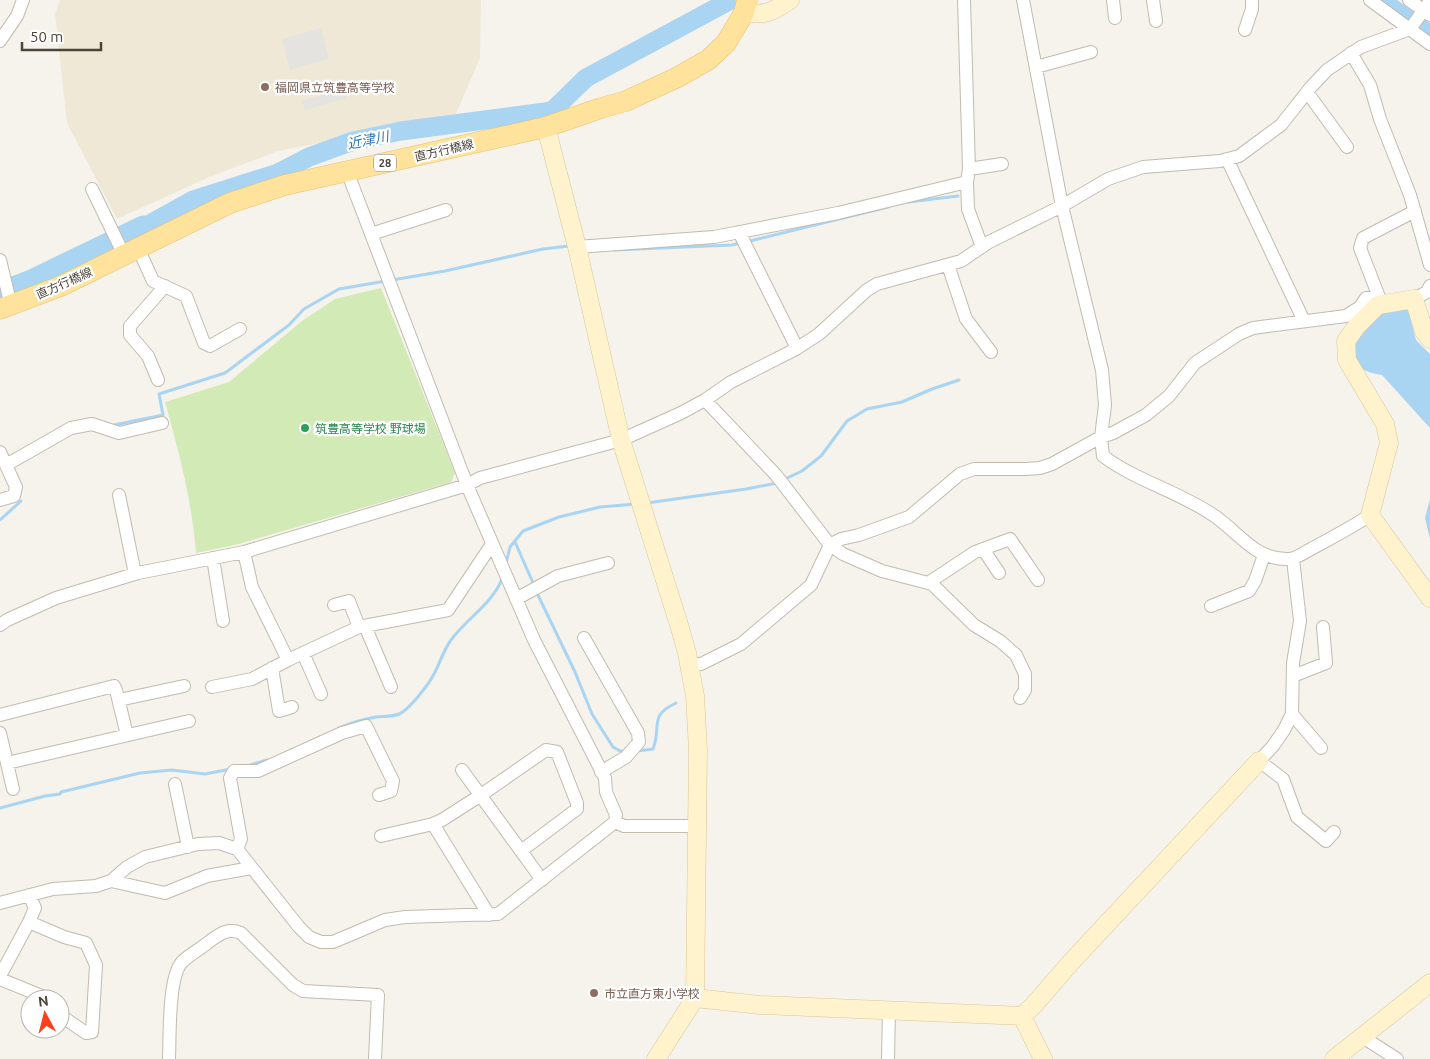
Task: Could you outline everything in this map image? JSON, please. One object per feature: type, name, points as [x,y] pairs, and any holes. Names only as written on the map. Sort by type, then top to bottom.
[{"type":"main road","name":"直方行橋線","points":[[7,307],[61,286],[230,203],[284,185],[546,127],[626,101],[676,78],[708,60],[726,43],[746,6]]},
{"type":"street","points":[[0,41],[17,16],[23,0]]},
{"type":"street","points":[[746,6],[764,14],[790,0]]},
{"type":"street","points":[[964,0],[969,169],[967,182],[968,209],[982,247]]},
{"type":"street","points":[[1023,0],[1062,206],[1102,370],[1105,405],[1101,437],[1103,456],[1121,469],[1191,502],[1216,518],[1260,553],[1270,557],[1293,559],[1349,528],[1370,515],[1389,443],[1385,424],[1347,360],[1346,341],[1380,301]]},
{"type":"street","points":[[1113,0],[1115,18]]},
{"type":"street","points":[[1153,0],[1156,21]]},
{"type":"street","points":[[1245,30],[1252,9],[1252,0]]},
{"type":"street","points":[[1370,0],[1430,44]]},
{"type":"street","points":[[0,625],[6,620],[56,598],[135,574],[244,552],[467,484],[480,478],[621,440],[705,400],[731,382],[796,349],[820,334],[872,287],[961,261],[982,247],[1062,206],[1108,179],[1142,167],[1220,161],[1239,156],[1281,125],[1327,70],[1361,47],[1410,29],[1426,10],[1409,0]]},
{"type":"street","points":[[1036,67],[1091,52]]},
{"type":"street","points":[[1351,53],[1370,85],[1415,211],[1430,265]]},
{"type":"street","points":[[1307,92],[1347,147]]},
{"type":"street","points":[[546,127],[577,247],[621,440],[680,628],[695,696],[698,750],[695,998],[656,1059]]},
{"type":"street","points":[[1227,159],[1304,321]]},
{"type":"street","points":[[969,169],[1002,164]]},
{"type":"street","points":[[0,904],[53,889],[96,886],[110,881],[127,867],[145,857],[198,844],[219,844],[237,849],[309,937],[321,942],[333,942],[385,920],[405,917],[498,914],[615,822],[616,816],[609,803],[604,778],[534,640],[467,484],[347,171]]},
{"type":"street","points":[[577,247],[714,237],[838,213],[967,182]]},
{"type":"street","points":[[92,189],[129,253],[153,281],[186,296],[204,343],[210,346],[240,329]]},
{"type":"street","points":[[371,234],[446,210]]},
{"type":"street","points":[[1380,301],[1360,248],[1363,238],[1415,211]]},
{"type":"street","points":[[739,232],[796,349]]},
{"type":"street","points":[[0,260],[7,307]]},
{"type":"street","points":[[948,264],[966,319],[991,352]]},
{"type":"street","points":[[158,380],[148,356],[130,336],[130,326],[165,286]]},
{"type":"street","points":[[689,665],[701,664],[740,644],[811,585],[830,545],[840,539],[909,517],[960,474],[974,469],[1026,469],[1040,468],[1052,464],[1146,415],[1169,396],[1196,362],[1239,334],[1253,328],[1346,316],[1360,307],[1366,298],[1380,301],[1414,298],[1427,292],[1430,286]]},
{"type":"street","points":[[1414,298],[1424,330],[1430,339]]},
{"type":"street","points":[[705,400],[776,474],[830,545],[843,554],[882,571],[932,584],[974,625],[1000,640],[1016,655],[1025,674],[1025,690],[1020,698]]},
{"type":"street","points":[[6,465],[71,428],[92,424],[119,433],[162,423]]},
{"type":"street","points":[[0,452],[16,487],[14,496],[0,500]]},
{"type":"street","points":[[120,495],[135,574]]},
{"type":"street","points":[[1370,515],[1430,598]]},
{"type":"street","points":[[928,583],[975,552],[1010,539],[1038,580]]},
{"type":"street","points":[[212,687],[252,678],[362,626],[448,610],[492,544]]},
{"type":"street","points":[[983,549],[999,573]]},
{"type":"street","points":[[244,552],[252,587],[288,660]]},
{"type":"street","points":[[1211,606],[1249,591],[1255,581],[1264,555]]},
{"type":"street","points":[[213,558],[223,621]]},
{"type":"street","points":[[695,998],[760,1004],[1022,1016],[1273,746],[1284,730],[1292,714],[1293,663],[1300,621],[1293,559]]},
{"type":"street","points":[[516,599],[558,576],[608,563]]},
{"type":"street","points":[[334,605],[349,601],[391,687]]},
{"type":"street","points":[[1293,676],[1326,664],[1323,627]]},
{"type":"street","points":[[584,638],[638,733],[639,742],[626,757],[601,772]]},
{"type":"street","points":[[303,653],[321,694]]},
{"type":"street","points":[[272,668],[279,711],[292,707]]},
{"type":"street","points":[[0,715],[114,686],[127,735]]},
{"type":"street","points":[[119,700],[184,686]]},
{"type":"street","points":[[1292,714],[1321,748]]},
{"type":"street","points":[[7,763],[189,721]]},
{"type":"street","points":[[237,849],[241,839],[230,778],[234,771],[258,771],[342,733],[366,726],[393,781],[391,791],[380,795]]},
{"type":"street","points":[[0,733],[13,789]]},
{"type":"street","points":[[381,836],[442,820],[546,750],[557,752],[577,803],[577,809],[521,852]]},
{"type":"street","points":[[1258,761],[1283,779],[1296,816],[1326,841],[1334,832]]},
{"type":"street","points":[[462,770],[542,880]]},
{"type":"street","points":[[175,784],[188,847]]},
{"type":"street","points":[[615,822],[624,826],[697,826]]},
{"type":"street","points":[[432,824],[489,915]]},
{"type":"street","points":[[110,881],[165,893],[206,876],[251,868]]},
{"type":"street","points":[[27,989],[0,977],[35,908],[29,895]]},
{"type":"street","points":[[29,922],[64,937],[86,942],[96,965],[92,1032],[86,1033],[70,1021]]},
{"type":"street","points":[[169,1059],[172,988],[176,974],[182,962],[224,931],[233,930],[241,933],[293,985],[303,991],[378,995],[375,1059]]},
{"type":"street","points":[[1334,1059],[1430,983]]},
{"type":"street","points":[[888,1059],[889,1010]]},
{"type":"street","points":[[1022,1016],[1044,1059]]},
{"type":"street","points":[[1361,1036],[1397,1059]]},
{"type":"shaded area","name":"福岡県立筑豊高等学校","points":[[60,0],[481,0],[480,58],[455,116],[278,151],[207,178],[117,219],[67,123],[55,14]]},
{"type":"shaded area","points":[[321,28],[329,59],[290,70],[282,39]]},
{"type":"shaded area","points":[[343,89],[346,98],[305,110],[302,101]]},
{"type":"green space","name":"筑豊高等学校 野球場","points":[[381,288],[455,473],[451,482],[239,544],[196,553],[188,496],[165,402],[229,382],[302,321],[335,299]]},
{"type":"water","points":[[1408,309],[1416,340],[1430,354],[1430,428],[1382,375],[1371,373],[1364,369],[1358,364],[1353,354],[1357,341],[1379,314]]},
{"type":"water","points":[[1430,499],[1430,539],[1425,518]]},
{"type":"waterway","name":"近津川","points":[[0,291],[29,280],[143,225],[148,225],[193,200],[278,173],[309,157],[353,141],[401,131],[552,111],[586,78],[731,0]]},
{"type":"waterway","name":"近津川","points":[[1382,1],[1430,35]]},
{"type":"waterway","points":[[909,202],[958,196]]},
{"type":"waterway","points":[[746,242],[888,207]]},
{"type":"waterway","points":[[614,250],[732,245],[740,243]]},
{"type":"waterway","points":[[392,280],[445,271],[543,249],[569,246]]},
{"type":"waterway","points":[[114,425],[163,415],[159,394],[225,373],[289,325],[304,309],[339,289],[386,281]]},
{"type":"waterway","points":[[785,479],[802,471],[821,456],[847,421],[867,409],[902,402],[959,380]]},
{"type":"waterway","points":[[647,503],[777,483]]},
{"type":"waterway","points":[[0,520],[21,501]]},
{"type":"waterway","points":[[506,563],[510,547],[523,531],[559,517],[600,507],[636,504]]},
{"type":"waterway","points":[[515,542],[534,585]]},
{"type":"waterway","points":[[339,728],[366,719],[396,715],[403,712],[431,678],[451,640],[492,596],[502,579]]},
{"type":"waterway","points":[[536,591],[575,672],[592,714],[613,747],[620,751],[626,751]]},
{"type":"waterway","points":[[637,751],[653,749],[659,717],[662,712],[676,703]]},
{"type":"waterway","points":[[247,766],[267,760]]},
{"type":"waterway","points":[[0,808],[140,773],[172,770],[205,774],[231,769]]},
{"type":"place","name":"福岡県立筑豊高等学校","points":[[265,87]]},
{"type":"place","name":"筑豊高等学校 野球場","points":[[305,428]]},
{"type":"place","name":"市立直方東小学校","points":[[594,993]]}]
